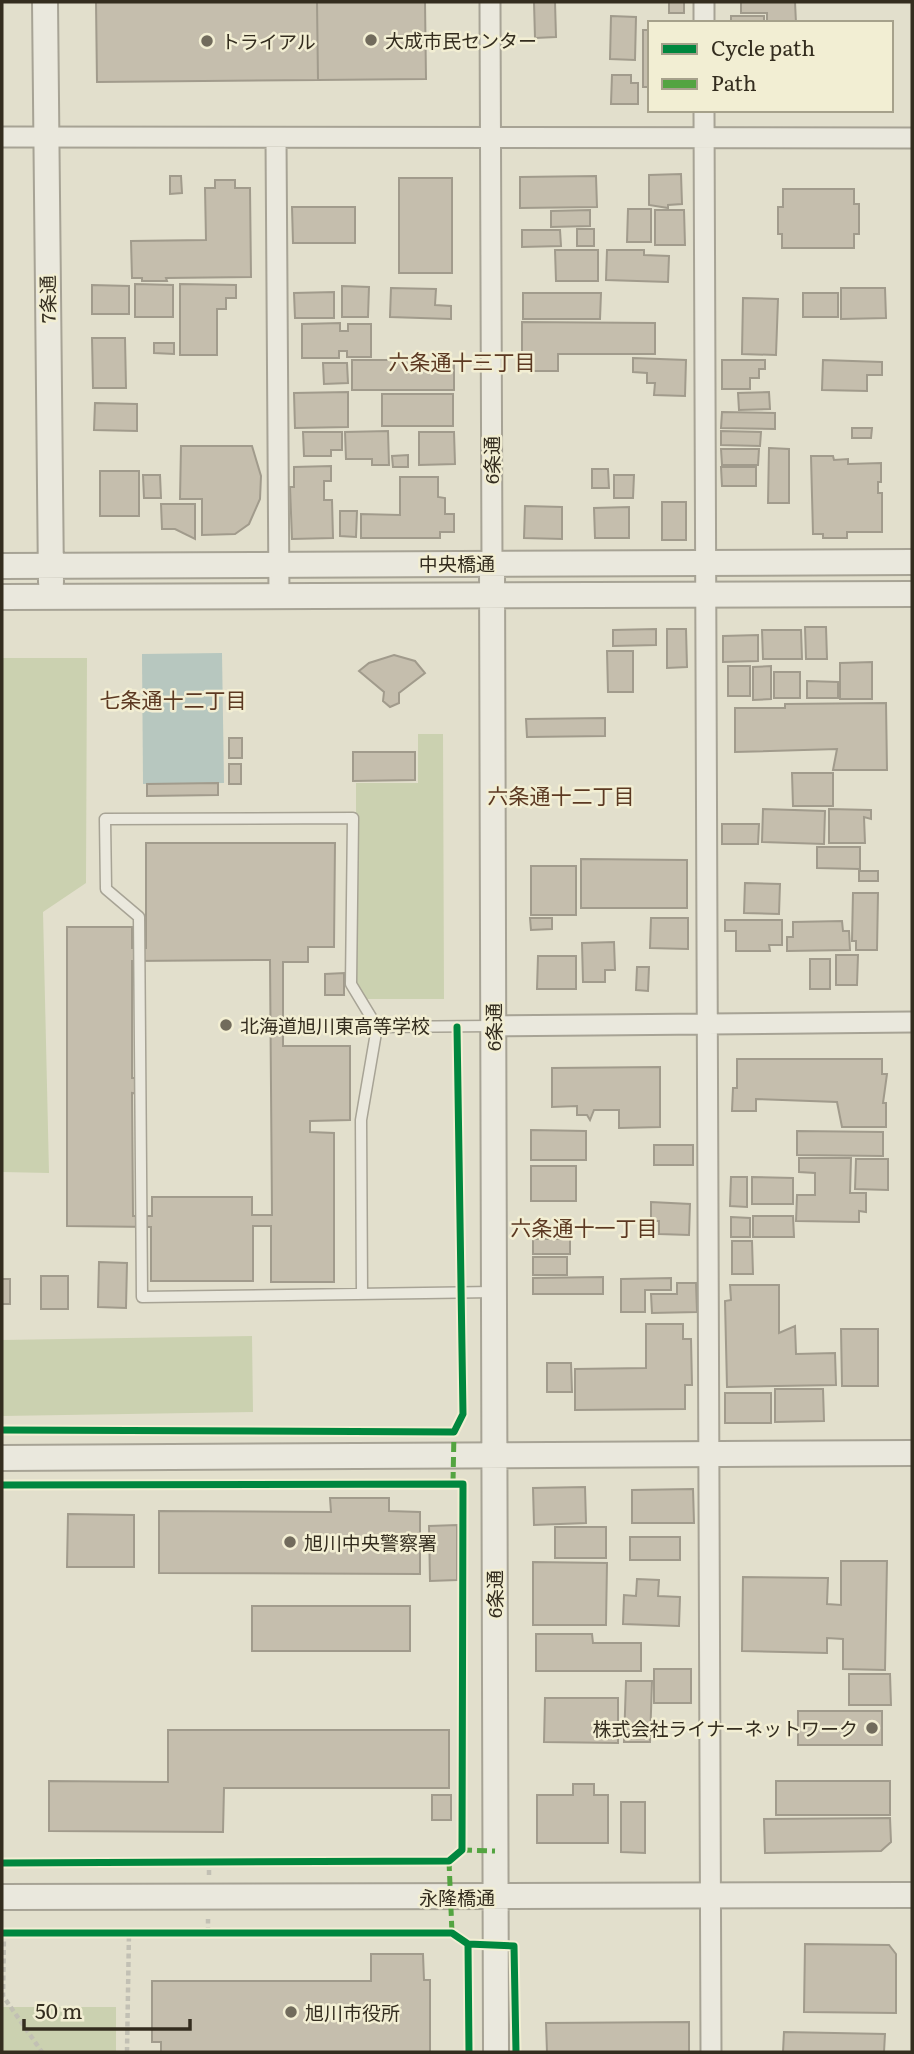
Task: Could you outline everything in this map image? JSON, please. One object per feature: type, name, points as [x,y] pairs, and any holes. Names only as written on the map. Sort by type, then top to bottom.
[{"type":"street","name":"7条通","points":[[45,2],[44,136],[51,597]]},
{"type":"street","name":"6条通","points":[[490,2],[496,2052]]},
{"type":"street","points":[[704,2],[704,21]]},
{"type":"street","points":[[704,112],[711,2052]]},
{"type":"street","points":[[2,137],[704,140],[912,138]]},
{"type":"street","points":[[276,138],[279,596]]},
{"type":"street","name":"中央橋通","points":[[2,566],[912,562]]},
{"type":"street","name":"中央橋通","points":[[2,597],[912,594]]},
{"type":"street","points":[[492,1026],[912,1022]]},
{"type":"street","points":[[2,1458],[912,1453]]},
{"type":"street","name":"永隆橋通","points":[[2,1897],[912,1895]]},
{"type":"lane","points":[[362,1294],[361,1120],[377,1027],[351,984],[353,818],[105,819],[106,889],[139,917],[142,1297],[362,1294],[493,1292]]},
{"type":"lane","points":[[377,1027],[492,1026]]},
{"type":"path","points":[[127,2052],[129,1932]]},
{"type":"path","points":[[4,1933],[3,1996],[42,2052]]},
{"type":"green space","points":[[2,658],[87,658],[86,883],[43,912],[49,1173],[2,1172]]},
{"type":"green space","points":[[418,734],[443,734],[444,999],[356,999],[356,783],[418,783]]},
{"type":"green space","points":[[252,1336],[253,1412],[2,1416],[2,1340]]},
{"type":"green space","points":[[2,2007],[116,2007],[116,2052],[2,2052]]},
{"type":"shaded area","points":[[222,653],[224,783],[143,784],[142,654]]},
{"type":"building","name":"トライアル","points":[[96,2],[317,2],[318,80],[97,82]]},
{"type":"building","name":"大成市民センター","points":[[317,2],[425,2],[426,79],[318,80]]},
{"type":"building","points":[[534,2],[555,2],[556,37],[535,38]]},
{"type":"building","points":[[669,2],[684,2],[684,13],[669,13]]},
{"type":"building","points":[[741,2],[795,2],[796,21],[767,21],[767,13],[741,13]]},
{"type":"building","points":[[611,16],[636,17],[635,60],[610,59]]},
{"type":"building","points":[[731,16],[764,16],[764,21],[731,21]]},
{"type":"building","points":[[643,30],[648,30],[648,87],[643,87]]},
{"type":"building","points":[[612,75],[631,75],[631,83],[638,83],[638,104],[611,104]]},
{"type":"building","points":[[681,174],[682,204],[668,205],[668,208],[649,205],[649,175]]},
{"type":"building","points":[[170,176],[181,176],[182,193],[170,194]]},
{"type":"building","points":[[596,176],[597,207],[520,208],[520,177]]},
{"type":"building","points":[[399,178],[452,178],[452,273],[399,273]]},
{"type":"building","points":[[215,180],[235,180],[235,188],[250,188],[251,277],[166,278],[167,281],[142,281],[142,278],[132,278],[131,241],[206,240],[205,188],[215,188]]},
{"type":"building","points":[[783,189],[854,189],[854,204],[859,204],[859,234],[854,234],[854,248],[782,248],[782,234],[778,234],[778,207],[783,207]]},
{"type":"building","points":[[292,207],[355,207],[355,243],[293,243]]},
{"type":"building","points":[[628,209],[651,209],[651,242],[627,242]]},
{"type":"building","points":[[590,210],[590,226],[551,227],[551,211]]},
{"type":"building","points":[[655,210],[684,210],[685,245],[655,245]]},
{"type":"building","points":[[577,229],[594,229],[594,246],[577,246]]},
{"type":"building","points":[[522,230],[560,230],[561,246],[522,247]]},
{"type":"building","points":[[555,250],[598,250],[598,281],[556,281]]},
{"type":"building","points":[[607,250],[644,250],[644,255],[669,256],[668,282],[606,280]]},
{"type":"building","points":[[135,284],[173,285],[173,317],[135,317]]},
{"type":"building","points":[[180,284],[236,285],[236,298],[226,298],[226,309],[217,309],[217,355],[180,355]]},
{"type":"building","points":[[92,285],[129,286],[129,314],[92,314]]},
{"type":"building","points":[[342,286],[369,287],[368,317],[342,317]]},
{"type":"building","points":[[391,288],[436,289],[435,305],[451,306],[451,319],[390,317]]},
{"type":"building","points":[[841,288],[885,288],[886,318],[841,319]]},
{"type":"building","points":[[334,292],[334,318],[295,318],[294,293]]},
{"type":"building","points":[[523,293],[601,293],[600,319],[523,319]]},
{"type":"building","points":[[803,293],[838,293],[838,317],[803,317]]},
{"type":"building","points":[[743,298],[778,299],[776,355],[742,354]]},
{"type":"building","points":[[522,322],[655,323],[655,354],[558,354],[558,371],[522,371]]},
{"type":"building","points":[[340,323],[340,331],[348,331],[348,324],[371,324],[371,357],[347,357],[347,351],[339,351],[339,358],[302,358],[302,324]]},
{"type":"building","points":[[92,338],[125,338],[126,388],[93,388]]},
{"type":"building","points":[[154,343],[174,343],[174,354],[154,353]]},
{"type":"building","points":[[633,358],[686,360],[685,396],[654,395],[655,383],[647,383],[647,373],[633,372]]},
{"type":"building","points":[[352,360],[454,360],[454,390],[352,390]]},
{"type":"building","points":[[722,360],[765,360],[765,369],[759,369],[759,378],[750,378],[750,389],[722,389]]},
{"type":"building","points":[[823,360],[882,362],[882,375],[867,375],[867,391],[822,390]]},
{"type":"building","points":[[323,363],[347,363],[348,383],[324,384]]},
{"type":"building","points":[[348,392],[348,427],[295,428],[294,393]]},
{"type":"building","points":[[769,392],[770,409],[739,410],[738,393]]},
{"type":"building","points":[[382,394],[453,394],[453,426],[382,426]]},
{"type":"building","points":[[95,403],[137,404],[137,431],[94,430]]},
{"type":"building","points":[[722,412],[775,413],[775,429],[721,428]]},
{"type":"building","points":[[852,428],[872,428],[871,438],[852,438]]},
{"type":"building","points":[[388,431],[389,465],[372,465],[372,459],[346,459],[345,432]]},
{"type":"building","points":[[721,431],[761,432],[760,446],[721,445]]},
{"type":"building","points":[[303,432],[342,432],[342,450],[331,450],[331,456],[304,456]]},
{"type":"building","points":[[419,432],[454,432],[455,464],[419,465]]},
{"type":"building","points":[[181,446],[252,446],[261,476],[260,499],[249,524],[235,534],[202,535],[202,499],[180,499]]},
{"type":"building","points":[[769,448],[789,449],[789,503],[768,503]]},
{"type":"building","points":[[721,449],[759,449],[758,465],[722,465]]},
{"type":"building","points":[[408,455],[408,467],[393,467],[392,456]]},
{"type":"building","points":[[811,456],[833,456],[834,460],[848,459],[848,464],[881,463],[878,493],[882,493],[882,532],[847,532],[847,538],[823,538],[823,534],[813,534]]},
{"type":"building","points":[[331,466],[331,481],[324,481],[324,500],[332,500],[333,538],[292,539],[290,487],[294,487],[294,467]]},
{"type":"building","points":[[721,467],[756,467],[756,486],[722,486]]},
{"type":"building","points":[[592,469],[608,469],[609,488],[592,488]]},
{"type":"building","points":[[100,471],[139,471],[139,516],[100,516]]},
{"type":"building","points":[[143,475],[160,475],[161,498],[144,498]]},
{"type":"building","points":[[614,475],[634,475],[633,498],[614,498]]},
{"type":"building","points":[[400,477],[438,477],[438,497],[445,498],[445,514],[454,514],[454,532],[440,532],[440,538],[361,538],[361,514],[400,515]]},
{"type":"building","points":[[662,502],[686,502],[686,540],[662,540]]},
{"type":"building","points":[[161,504],[195,504],[195,539],[175,529],[162,529]]},
{"type":"building","points":[[525,506],[562,507],[562,539],[524,538]]},
{"type":"building","points":[[629,507],[629,538],[595,538],[594,508]]},
{"type":"building","points":[[340,511],[357,511],[356,537],[340,536]]},
{"type":"building","points":[[805,627],[826,627],[827,659],[806,659]]},
{"type":"building","points":[[656,629],[656,645],[613,646],[613,630]]},
{"type":"building","points":[[667,629],[686,629],[687,667],[667,668]]},
{"type":"building","points":[[762,630],[801,630],[802,659],[763,659]]},
{"type":"building","points":[[758,635],[758,661],[723,662],[723,636]]},
{"type":"building","points":[[607,651],[633,651],[633,692],[608,692]]},
{"type":"building","points":[[394,655],[415,661],[425,673],[399,693],[399,703],[390,707],[383,701],[384,692],[359,671],[369,663]]},
{"type":"building","points":[[872,662],[872,699],[840,699],[840,663]]},
{"type":"building","points":[[728,666],[750,666],[750,696],[728,696]]},
{"type":"building","points":[[771,666],[771,699],[753,700],[753,667]]},
{"type":"building","points":[[774,672],[800,672],[800,698],[774,698]]},
{"type":"building","points":[[807,681],[838,682],[838,698],[807,698]]},
{"type":"building","points":[[886,703],[887,770],[833,770],[837,749],[735,752],[735,708],[785,708],[785,704]]},
{"type":"building","points":[[605,718],[605,736],[527,737],[526,719]]},
{"type":"building","points":[[229,738],[242,738],[242,758],[229,758]]},
{"type":"building","points":[[353,752],[415,752],[415,780],[353,781]]},
{"type":"building","points":[[229,764],[241,764],[241,784],[229,784]]},
{"type":"building","points":[[792,773],[833,773],[833,806],[793,806]]},
{"type":"building","points":[[218,783],[218,795],[147,796],[147,784]]},
{"type":"building","points":[[763,809],[825,811],[824,844],[762,842]]},
{"type":"building","points":[[829,809],[871,810],[871,819],[864,817],[865,843],[829,843]]},
{"type":"building","points":[[722,824],[759,824],[758,844],[722,844]]},
{"type":"building","points":[[146,843],[335,843],[334,947],[308,947],[308,962],[283,962],[283,1046],[350,1046],[350,1120],[310,1121],[310,1132],[334,1133],[334,1282],[271,1282],[271,1226],[253,1226],[253,1281],[151,1281],[151,1227],[67,1226],[67,927],[132,927],[132,948],[146,948]],"holes":[[[270,960],[272,1215],[252,1215],[252,1197],[152,1197],[152,1216],[133,1216],[132,1093],[139,1094],[139,1078],[132,1078],[132,961]]]},
{"type":"building","points":[[817,847],[860,847],[860,869],[817,868]]},
{"type":"building","points":[[581,859],[687,860],[687,908],[581,908]]},
{"type":"building","points":[[531,866],[576,866],[576,915],[531,915]]},
{"type":"building","points":[[859,871],[878,871],[878,881],[859,881]]},
{"type":"building","points":[[745,883],[780,884],[779,914],[744,913]]},
{"type":"building","points":[[853,893],[878,893],[877,950],[856,950],[856,941],[852,941]]},
{"type":"building","points":[[530,918],[552,918],[552,929],[531,930]]},
{"type":"building","points":[[651,918],[688,918],[688,949],[650,948]]},
{"type":"building","points":[[725,920],[782,920],[782,945],[769,945],[770,951],[736,951],[736,931],[725,931]]},
{"type":"building","points":[[842,921],[843,931],[849,931],[850,950],[787,951],[787,937],[793,937],[793,922]]},
{"type":"building","points":[[614,942],[615,970],[605,970],[605,982],[583,982],[582,943]]},
{"type":"building","points":[[836,955],[858,955],[857,985],[836,985]]},
{"type":"building","points":[[538,956],[576,956],[576,989],[537,989]]},
{"type":"building","points":[[810,959],[830,959],[830,989],[810,989]]},
{"type":"building","points":[[637,967],[649,967],[648,991],[636,990]]},
{"type":"building","points":[[344,973],[344,995],[325,995],[325,974]]},
{"type":"building","points":[[737,1059],[882,1059],[882,1074],[887,1074],[883,1103],[886,1103],[886,1127],[842,1127],[837,1102],[756,1099],[756,1111],[732,1111],[733,1088],[737,1088]]},
{"type":"building","points":[[660,1067],[660,1127],[619,1128],[619,1110],[594,1110],[590,1120],[587,1115],[577,1115],[577,1106],[552,1107],[552,1068]]},
{"type":"building","points":[[531,1130],[586,1131],[586,1160],[531,1160]]},
{"type":"building","points":[[797,1131],[883,1132],[883,1156],[797,1155]]},
{"type":"building","points":[[654,1145],[693,1145],[693,1165],[654,1165]]},
{"type":"building","points":[[799,1158],[851,1158],[850,1193],[866,1193],[866,1212],[859,1211],[859,1222],[796,1221],[797,1195],[815,1195],[815,1173],[799,1172]]},
{"type":"building","points":[[856,1159],[888,1159],[888,1190],[855,1189]]},
{"type":"building","points":[[531,1166],[576,1166],[576,1201],[531,1201]]},
{"type":"building","points":[[731,1177],[747,1177],[747,1207],[730,1206]]},
{"type":"building","points":[[752,1177],[793,1178],[793,1204],[752,1204]]},
{"type":"building","points":[[651,1202],[690,1204],[689,1235],[659,1234],[659,1221],[651,1221]]},
{"type":"building","points":[[753,1216],[793,1216],[794,1237],[753,1237]]},
{"type":"building","points":[[731,1217],[750,1218],[750,1237],[731,1237]]},
{"type":"building","points":[[533,1239],[570,1239],[570,1254],[533,1254]]},
{"type":"building","points":[[732,1241],[752,1241],[753,1274],[732,1274]]},
{"type":"building","points":[[533,1257],[567,1257],[567,1275],[533,1275]]},
{"type":"building","points":[[99,1262],[127,1263],[126,1308],[98,1307]]},
{"type":"building","points":[[41,1276],[68,1276],[68,1309],[41,1309]]},
{"type":"building","points":[[603,1277],[603,1294],[533,1294],[533,1278]]},
{"type":"building","points":[[671,1278],[671,1290],[645,1290],[645,1312],[621,1312],[621,1279]]},
{"type":"building","points":[[2,1279],[10,1279],[10,1304],[2,1304]]},
{"type":"building","points":[[677,1283],[696,1283],[697,1312],[652,1313],[651,1294],[677,1294]]},
{"type":"building","points":[[730,1285],[779,1285],[779,1333],[795,1326],[796,1354],[835,1353],[836,1385],[727,1387],[725,1301],[731,1300]]},
{"type":"building","points":[[646,1324],[683,1324],[683,1339],[691,1339],[692,1385],[685,1385],[685,1409],[575,1410],[575,1369],[646,1368]]},
{"type":"building","points":[[841,1329],[878,1329],[878,1386],[842,1386]]},
{"type":"building","points":[[547,1363],[571,1363],[572,1392],[547,1392]]},
{"type":"building","points":[[775,1389],[823,1389],[824,1421],[775,1422]]},
{"type":"building","points":[[725,1393],[771,1393],[771,1423],[725,1423]]},
{"type":"building","points":[[585,1487],[586,1523],[534,1525],[533,1488]]},
{"type":"building","points":[[693,1489],[694,1523],[632,1523],[632,1490]]},
{"type":"building","name":"旭川中央警察署","points":[[330,1498],[389,1498],[389,1511],[420,1512],[420,1574],[159,1573],[159,1511],[331,1512]]},
{"type":"building","points":[[68,1514],[134,1515],[134,1567],[67,1567]]},
{"type":"building","points":[[457,1525],[457,1580],[430,1581],[429,1526]]},
{"type":"building","points":[[555,1527],[606,1527],[606,1558],[555,1558]]},
{"type":"building","points":[[630,1537],[680,1537],[680,1560],[630,1560]]},
{"type":"building","points":[[841,1561],[887,1561],[885,1670],[843,1669],[843,1639],[827,1638],[827,1653],[742,1651],[743,1577],[828,1578],[827,1604],[841,1605]]},
{"type":"building","points":[[533,1562],[607,1563],[606,1625],[533,1625]]},
{"type":"building","points":[[637,1579],[659,1580],[658,1596],[680,1597],[679,1626],[623,1624],[624,1595],[636,1596]]},
{"type":"building","points":[[252,1606],[410,1606],[410,1651],[252,1651]]},
{"type":"building","points":[[536,1634],[592,1634],[593,1643],[641,1643],[641,1671],[536,1671]]},
{"type":"building","points":[[654,1669],[691,1669],[691,1703],[654,1703]]},
{"type":"building","points":[[849,1674],[890,1674],[891,1705],[849,1705]]},
{"type":"building","points":[[626,1681],[652,1681],[650,1742],[624,1742]]},
{"type":"building","points":[[545,1698],[618,1698],[618,1743],[544,1742]]},
{"type":"building","points":[[798,1711],[882,1711],[882,1745],[798,1745]]},
{"type":"building","points":[[168,1730],[449,1730],[449,1788],[224,1788],[223,1832],[49,1831],[49,1781],[168,1782]]},
{"type":"building","points":[[776,1781],[890,1781],[890,1815],[776,1815]]},
{"type":"building","points":[[573,1784],[594,1784],[594,1795],[608,1795],[608,1843],[537,1843],[537,1795],[573,1795]]},
{"type":"building","points":[[432,1795],[451,1795],[451,1820],[432,1820]]},
{"type":"building","points":[[621,1802],[645,1802],[645,1853],[621,1852]]},
{"type":"building","points":[[890,1818],[891,1842],[881,1851],[765,1853],[764,1819]]},
{"type":"building","points":[[805,1944],[889,1945],[896,1954],[896,2013],[804,2012]]},
{"type":"building","name":"旭川市役所","points":[[371,1954],[423,1954],[424,1980],[430,1980],[430,2052],[161,2052],[161,2042],[152,2042],[152,1981],[371,1981]]},
{"type":"building","points":[[689,2022],[689,2052],[547,2052],[546,2023]]},
{"type":"building","points":[[784,2032],[885,2034],[884,2052],[783,2052]]},
{"type":"marked path","points":[[453,1482],[454,1432]]},
{"type":"marked path","points":[[462,1850],[495,1851]]},
{"type":"marked path","points":[[449,1861],[452,1933]]},
{"type":"cycle path","points":[[2,1430],[454,1432],[463,1414],[457,1027]]},
{"type":"cycle path","points":[[2,1485],[463,1484],[462,1850],[449,1861],[2,1863]]},
{"type":"cycle path","points":[[2,1933],[452,1933],[468,1944],[514,1946],[516,2052]]},
{"type":"cycle path","points":[[468,1944],[469,2052]]},
{"type":"place","name":"大成市民センター","points":[[371,40]]},
{"type":"place","name":"トライアル","points":[[207,41]]},
{"type":"place","name":"北海道旭川東高等学校","points":[[226,1025]]},
{"type":"place","name":"旭川中央警察署","points":[[290,1542]]},
{"type":"place","name":"株式会社ライナーネットワーク","points":[[872,1728]]},
{"type":"place","name":"旭川市役所","points":[[291,2012]]},
{"type":"district","name":"六条通十三丁目","points":[[462,360]]},
{"type":"district","name":"七条通十二丁目","points":[[173,698]]},
{"type":"district","name":"六条通十二丁目","points":[[561,794]]},
{"type":"district","name":"六条通十一丁目","points":[[584,1226]]}]
